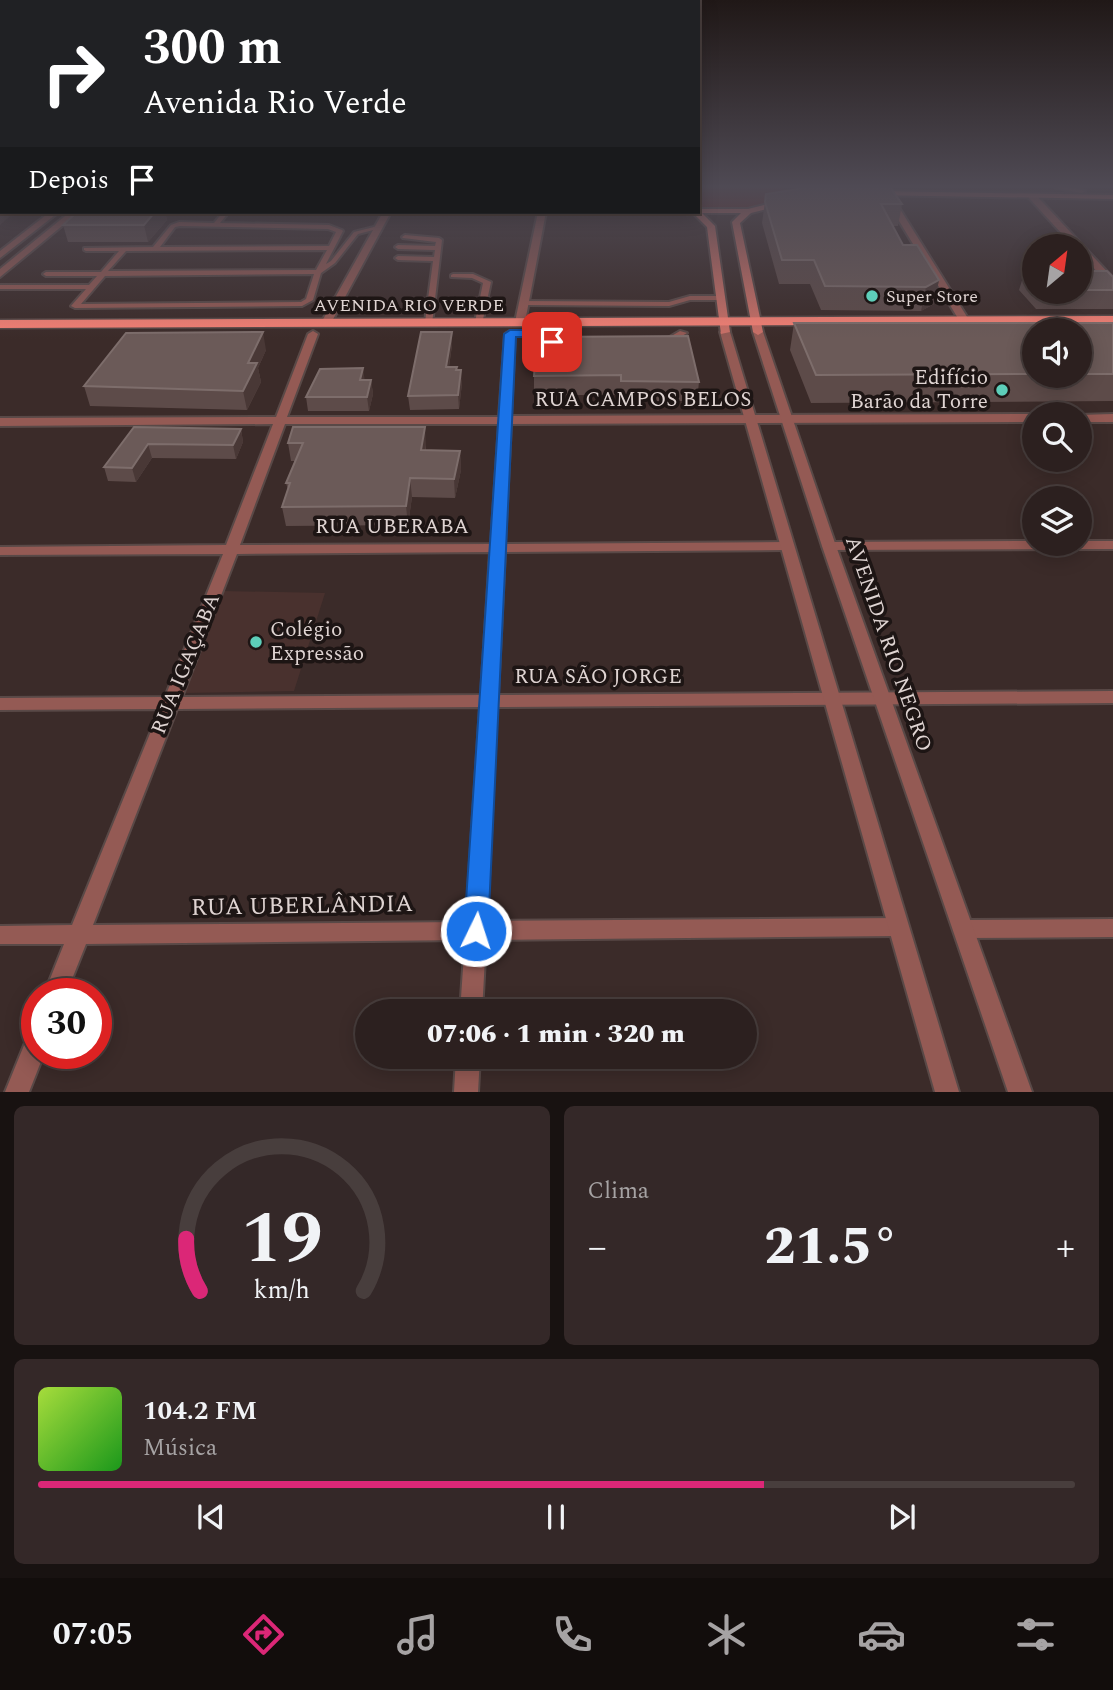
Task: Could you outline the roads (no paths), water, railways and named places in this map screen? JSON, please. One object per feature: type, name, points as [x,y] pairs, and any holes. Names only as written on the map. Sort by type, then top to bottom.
[{"type":"main road","points":[[712,238],[724,327]]},
{"type":"main road","name":"AVENIDA RIO NEGRO","points":[[739,238],[757,327]]},
{"type":"main road","name":"AVENIDA RIO VERDE","points":[[757,327],[964,320],[1113,320]]},
{"type":"main road","name":"AVENIDA RIO VERDE","points":[[0,324],[479,322],[515,328],[683,332],[724,327]]},
{"type":"main road","name":"AVENIDA RIO VERDE","points":[[0,335],[313,334],[515,328],[724,327],[1022,331]]},
{"type":"main road","points":[[1092,330],[1113,330]]},
{"type":"street","points":[[0,255],[21,238]]},
{"type":"street","points":[[0,274],[44,238]]},
{"type":"street","points":[[326,323],[372,238]]},
{"type":"street","points":[[472,999],[507,420],[515,328],[524,303],[537,238]]},
{"type":"street","points":[[914,238],[964,320]]},
{"type":"street","points":[[1092,261],[1113,284]]},
{"type":"street","points":[[724,327],[785,545],[947,1091]]},
{"type":"street","name":"AVENIDA RIO NEGRO","points":[[757,327],[785,419],[1020,1091]]},
{"type":"street","name":"RUA IGAÇABA","points":[[61,978],[169,703],[233,549],[313,334]]},
{"type":"street","name":"RUA CAMPOS BELOS","points":[[0,422],[1022,418]]},
{"type":"street","points":[[1092,418],[1113,418]]},
{"type":"street","name":"RUA UBERABA","points":[[0,551],[785,545]]},
{"type":"street","points":[[829,546],[1113,545]]},
{"type":"street","name":"RUA SÃO JORGE","points":[[0,704],[1113,697]]},
{"type":"street","name":"RUA UBERLÂNDIA","points":[[0,935],[898,927]]},
{"type":"street","points":[[964,929],[1113,928]]},
{"type":"street","points":[[17,1091],[26,1069]]},
{"type":"street","points":[[466,1091],[467,1069]]},
{"type":"lane","points":[[155,248],[164,238]]},
{"type":"lane","points":[[124,248],[75,306],[292,306],[309,300],[334,238]]},
{"type":"lane","points":[[46,274],[318,272],[333,262],[352,238]]},
{"type":"lane","points":[[420,238],[439,240],[429,322]]},
{"type":"lane","points":[[398,247],[438,248]]},
{"type":"lane","points":[[86,249],[328,248]]},
{"type":"lane","points":[[398,258],[436,258]]},
{"type":"lane","points":[[453,276],[473,276],[487,282],[479,322]]},
{"type":"lane","points":[[0,287],[92,286]]},
{"type":"lane","points":[[524,303],[669,304],[690,298],[720,298]]},
{"type":"lane","points":[[657,343],[672,340],[683,332]]},
{"type":"place","name":"Super Store","points":[[872,296]]},
{"type":"place","name":"Edifício Barão da Torre","points":[[1002,390]]},
{"type":"place","name":"Colégio Expressão","points":[[256,642]]}]
